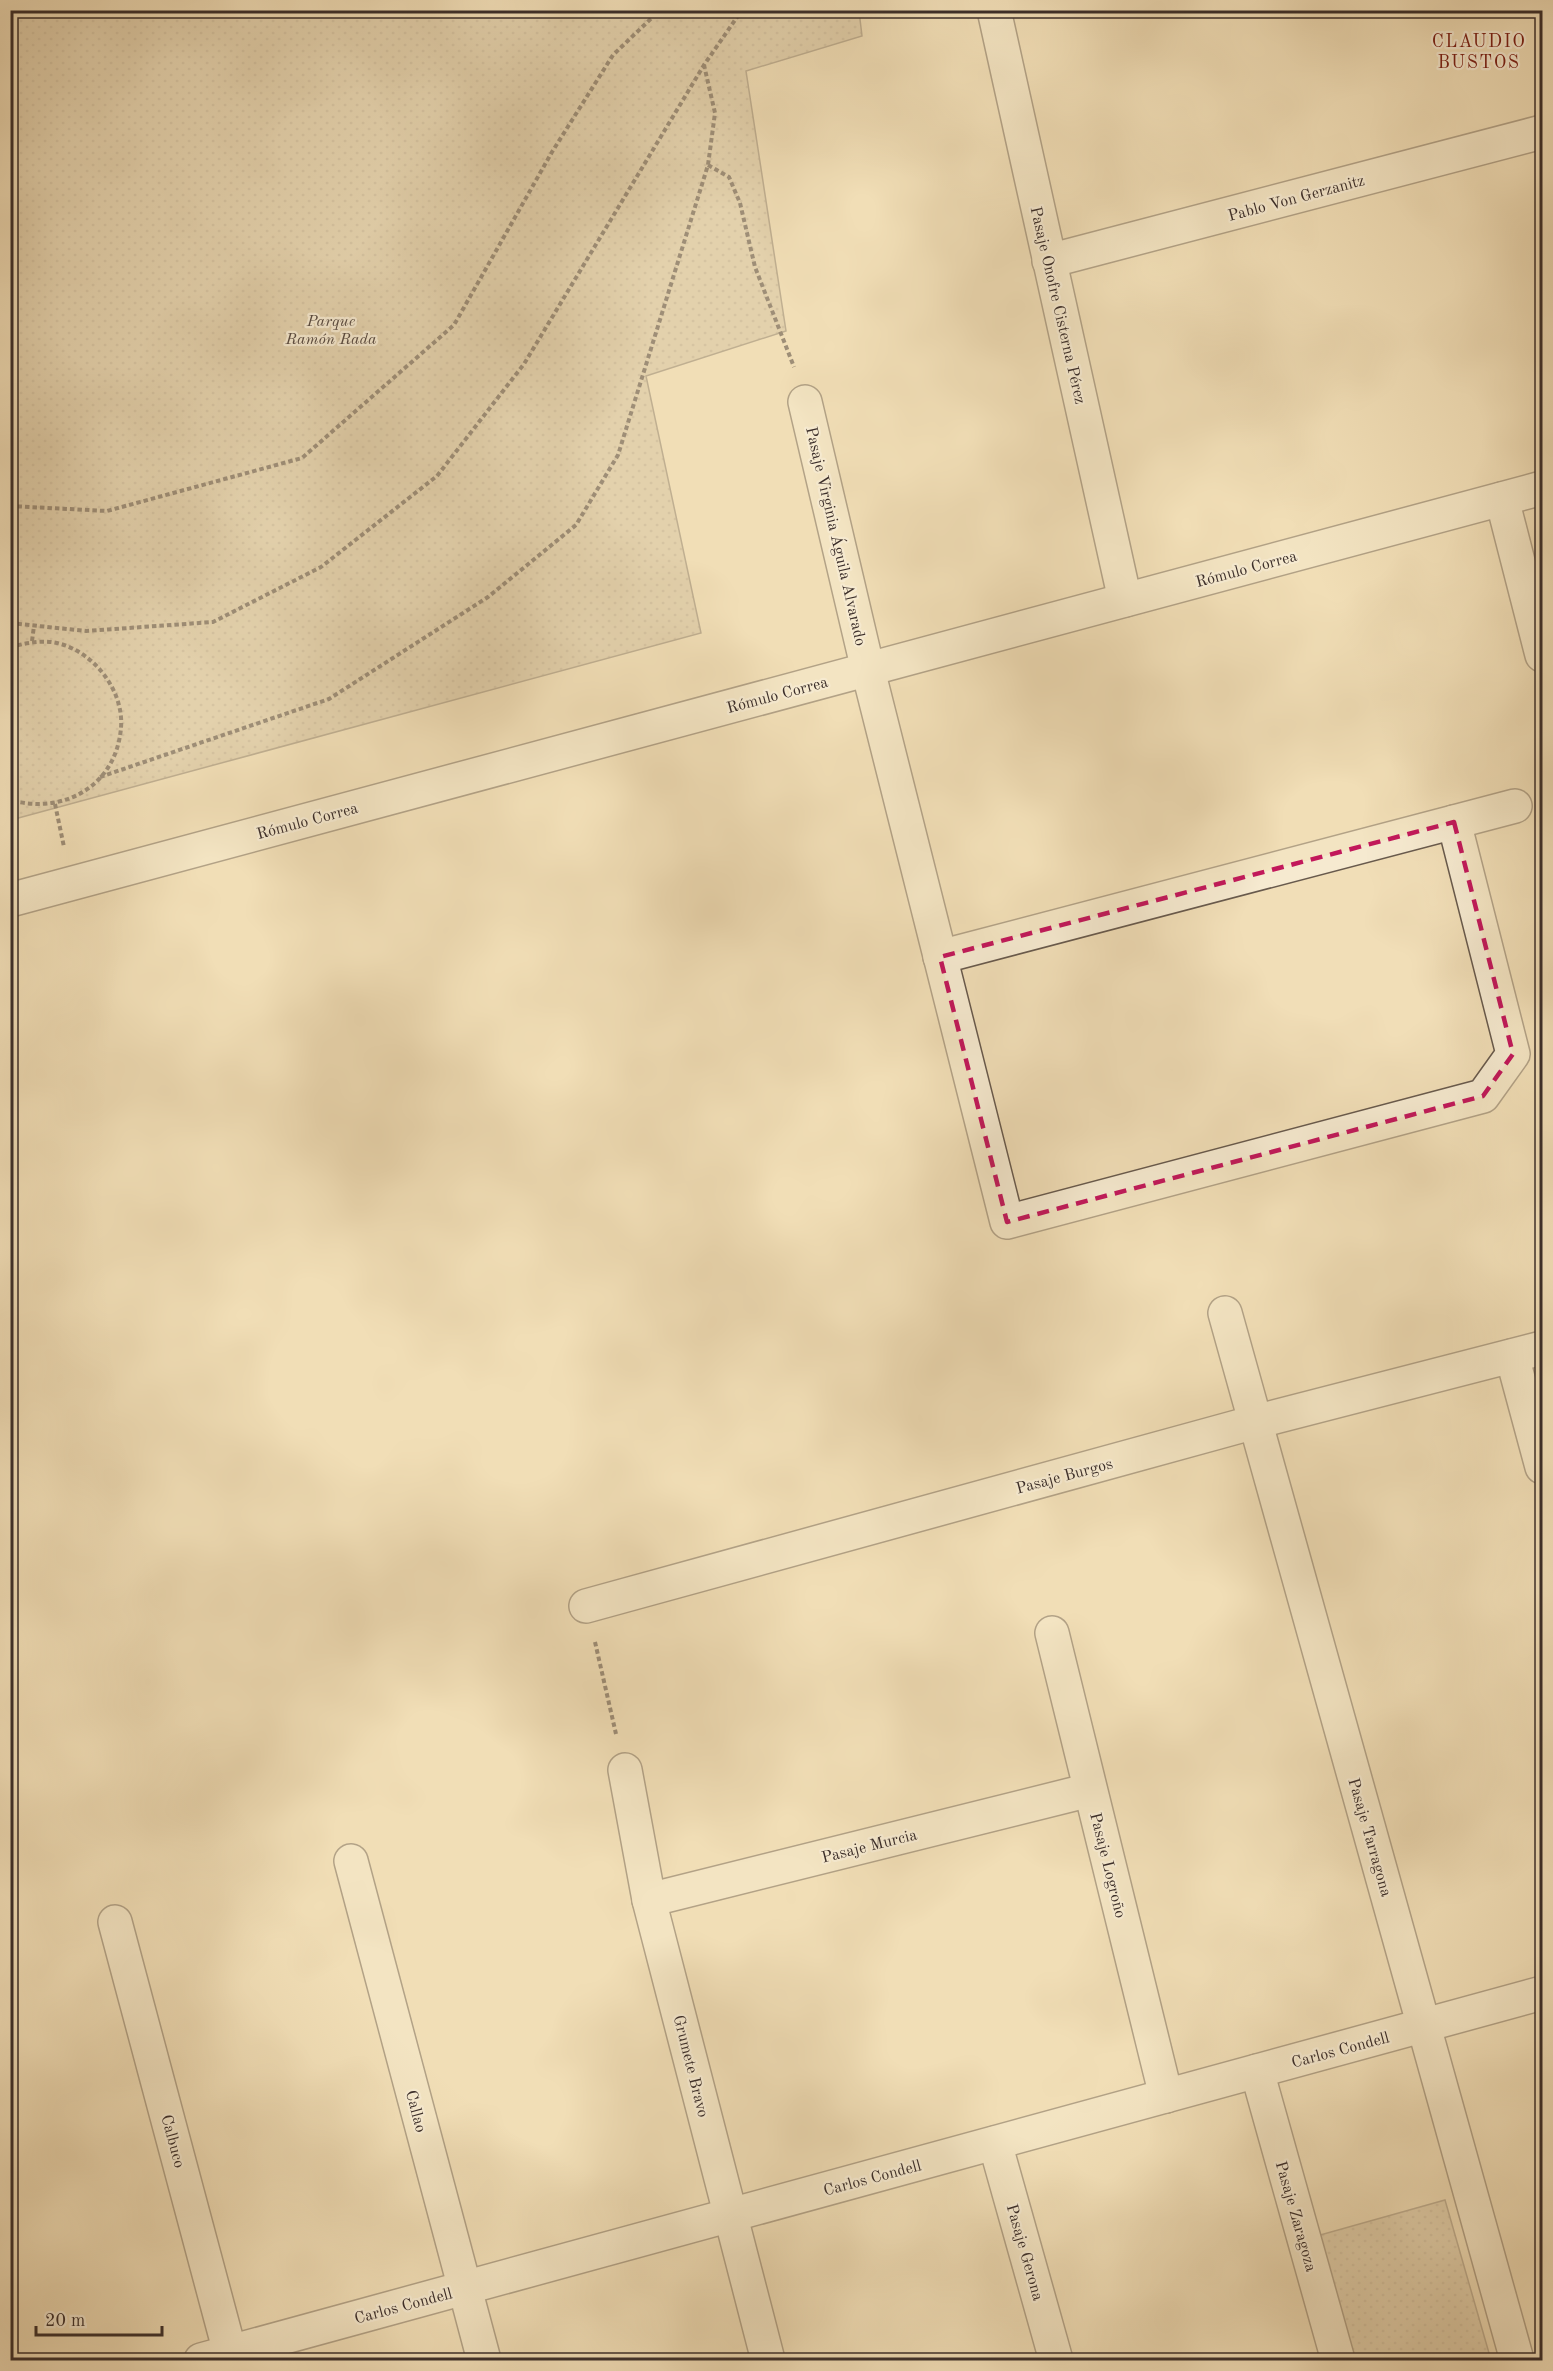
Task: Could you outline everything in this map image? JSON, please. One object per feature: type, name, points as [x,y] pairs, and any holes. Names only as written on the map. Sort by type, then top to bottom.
[{"type":"street","name":"Pasaje Onofre Cisterna Pérez","points":[[994,10],[1125,600]]},
{"type":"street","name":"Pablo Von Gerzanitz","points":[[1049,261],[1542,132]]},
{"type":"street","name":"Pasaje Virginia Águila Alvarado","points":[[805,402],[868,670],[1007,1222],[1483,1096],[1513,1054],[1454,822]]},
{"type":"street","name":"Rómulo Correa","points":[[10,900],[1542,488]]},
{"type":"street","points":[[1502,499],[1542,655]]},
{"type":"street","points":[[940,957],[1515,806]]},
{"type":"street","name":"Pasaje Tarragona","points":[[1225,1313],[1517,2361]]},
{"type":"street","points":[[1527,1352],[1542,1467]]},
{"type":"street","name":"Pasaje Burgos","points":[[586,1606],[1255,1422],[1527,1352]]},
{"type":"street","name":"Pasaje Logroño","points":[[1052,1633],[1166,2096]]},
{"type":"street","name":"Grumete Bravo","points":[[625,1770],[649,1900],[768,2361]]},
{"type":"street","name":"Pasaje Murcia","points":[[649,1900],[1090,1790]]},
{"type":"street","name":"Callao","points":[[351,1861],[483,2361]]},
{"type":"street","name":"Calbuco","points":[[115,1922],[221,2358]]},
{"type":"street","name":"Carlos Condell","points":[[221,2358],[1542,1993]]},
{"type":"street","name":"Pasaje Zaragoza","points":[[1257,2071],[1338,2361]]},
{"type":"street","name":"Pasaje Gerona","points":[[995,2143],[1056,2361]]},
{"type":"path","points":[[10,506],[107,511],[302,458],[454,325],[552,152],[613,55],[660,10]]},
{"type":"path","points":[[10,623],[86,631],[213,622],[321,567],[437,476],[524,364],[704,64],[742,10]]},
{"type":"path","points":[[100,777],[329,699],[488,597],[576,525],[618,454],[708,165],[715,113],[704,64]]},
{"type":"path","points":[[708,165],[729,177],[740,203],[755,267],[790,354],[805,402]]},
{"type":"path","points":[[33,642],[34,626]]},
{"type":"path","points":[[10,647],[33,642],[60,644],[85,655],[105,675],[117,699],[121,727],[114,754],[100,777],[79,795],[55,804],[28,805],[10,800]]},
{"type":"path","points":[[586,1606],[625,1770]]},
{"type":"highlighted area","points":[[1454,822],[1513,1054],[1483,1096],[1007,1222],[940,957]]},
{"type":"green space","name":"Parque Ramón Rada","points":[[11,10],[859,11],[862,36],[746,71],[786,331],[646,376],[701,633],[11,820]]},
{"type":"green space","points":[[1445,2200],[1491,2360],[1349,2360],[1313,2237]]},
{"type":"district","name":"CLAUDIO BUSTOS","points":[[1479,51]]}]
